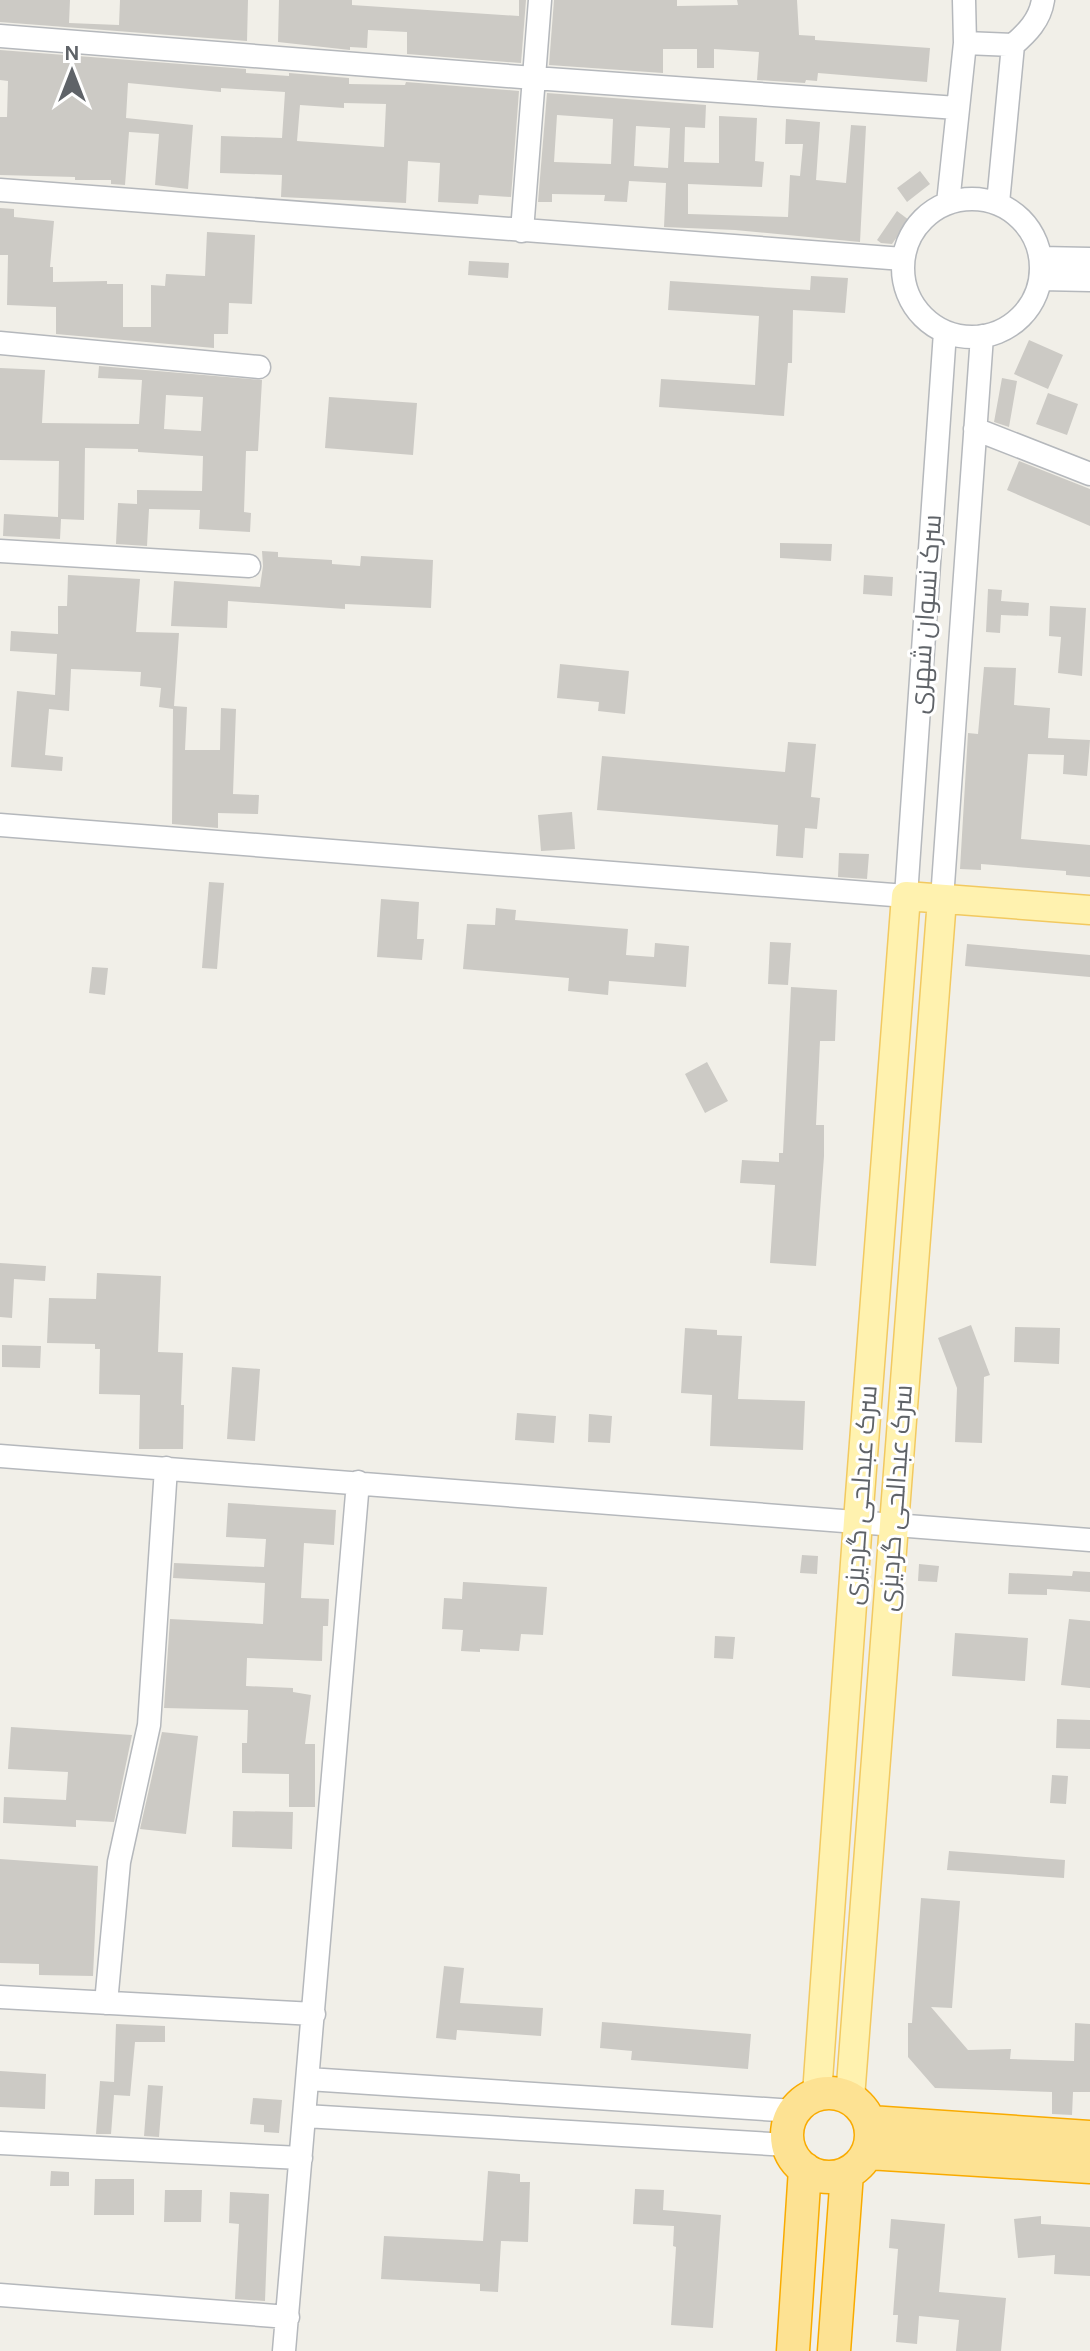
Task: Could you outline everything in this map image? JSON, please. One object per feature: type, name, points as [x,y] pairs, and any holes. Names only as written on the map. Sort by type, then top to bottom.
[{"type":"highway","points":[[793,2351],[796,2157],[788,2122],[806,2103],[834,2092],[859,2136],[834,2351]]},
{"type":"highway","points":[[859,2136],[1090,2137]]},
{"type":"highway","points":[[796,2157],[818,2176],[833,2177],[859,2136]]},
{"type":"highway","points":[[859,2136],[1090,2167]]},
{"type":"main road","points":[[906,896],[1090,910]]},
{"type":"main road","name":"سرک عبدلحی گردیزی","points":[[806,2103],[858,1521],[906,896]]},
{"type":"main road","name":"سرک عبدالحی گردیزی","points":[[859,2136],[893,1523],[942,899]]},
{"type":"street","points":[[522,231],[540,0]]},
{"type":"street","points":[[948,203],[965,43],[964,0]]},
{"type":"street","points":[[998,203],[1013,45],[1029,31],[1043,0]]},
{"type":"street","points":[[0,36],[957,108]]},
{"type":"street","points":[[965,43],[1013,45]]},
{"type":"street","points":[[0,190],[903,259]]},
{"type":"street","points":[[973,199],[998,203],[1014,212],[1036,240],[1041,269],[1034,300],[1021,317],[1003,330],[982,336],[945,332],[914,307],[905,289],[903,259],[910,236],[919,222],[948,203],[973,199]]},
{"type":"street","points":[[1041,269],[1090,259]]},
{"type":"street","points":[[1041,269],[1090,280]]},
{"type":"street","name":"سرک نسوان شهری","points":[[906,896],[945,332]]},
{"type":"street","name":"سرک نسوان شهری","points":[[942,899],[982,336]]},
{"type":"street","points":[[0,343],[259,367]]},
{"type":"street","points":[[975,429],[1090,474]]},
{"type":"street","points":[[0,551],[249,566]]},
{"type":"street","points":[[0,825],[906,896]]},
{"type":"street","points":[[0,1456],[1090,1540]]},
{"type":"street","points":[[106,2003],[119,1862],[149,1725],[166,1468]]},
{"type":"street","points":[[284,2351],[358,1482]]},
{"type":"street","points":[[0,1997],[314,2014]]},
{"type":"street","points":[[308,2079],[806,2103]]},
{"type":"street","points":[[305,2116],[796,2157]]},
{"type":"street","points":[[0,2143],[301,2158]]},
{"type":"street","points":[[0,2295],[288,2317]]},
{"type":"building","points":[[0,0],[70,0],[69,23],[119,25],[120,0],[248,0],[247,41],[0,22]]},
{"type":"building","points":[[279,0],[352,0],[352,5],[519,16],[519,0],[526,0],[521,63],[407,54],[407,32],[368,30],[367,48],[350,47],[350,50],[278,42]]},
{"type":"building","points":[[554,0],[677,0],[677,6],[738,5],[737,0],[797,0],[799,35],[815,36],[815,40],[930,48],[927,82],[818,73],[817,81],[806,80],[805,83],[757,80],[759,52],[714,49],[714,68],[697,68],[697,49],[663,49],[663,73],[549,65]]},
{"type":"building","points":[[0,50],[246,69],[246,73],[349,78],[349,84],[405,85],[406,82],[519,91],[511,197],[479,195],[478,204],[438,202],[440,163],[408,161],[406,203],[281,197],[282,175],[220,173],[221,136],[282,138],[285,92],[221,88],[221,92],[128,83],[126,118],[193,125],[188,189],[155,185],[159,134],[129,132],[125,185],[111,184],[111,180],[75,180],[75,177],[0,175],[0,117],[7,117],[8,81],[0,80]],"holes":[[[344,103],[386,104],[384,147],[297,141],[300,105],[344,108]]]},
{"type":"building","points":[[547,93],[706,105],[705,128],[685,127],[684,162],[719,163],[719,116],[757,118],[755,161],[764,162],[762,187],[688,184],[688,214],[788,217],[790,175],[800,176],[803,144],[785,144],[786,119],[820,122],[816,180],[846,183],[851,125],[866,126],[860,242],[735,230],[664,227],[666,183],[629,181],[627,202],[604,201],[605,195],[552,194],[552,202],[538,202]],"holes":[[[557,115],[613,119],[611,164],[554,162]],[[636,126],[670,128],[668,168],[634,166]]]},
{"type":"building","points":[[920,171],[930,184],[907,202],[897,188]]},
{"type":"building","points":[[0,208],[14,209],[14,217],[54,221],[50,267],[53,267],[53,282],[107,281],[107,284],[123,284],[123,327],[151,327],[151,285],[165,286],[166,274],[205,276],[207,232],[255,235],[252,304],[229,303],[228,334],[214,334],[214,348],[56,334],[56,307],[7,305],[8,255],[0,255]]},
{"type":"building","points":[[897,211],[909,220],[892,244],[881,243],[877,240]]},
{"type":"building","points":[[469,261],[509,263],[508,278],[468,275]]},
{"type":"building","points":[[811,276],[848,278],[845,313],[793,310],[792,363],[788,363],[784,416],[659,407],[661,379],[755,385],[759,316],[668,310],[670,281],[810,290]]},
{"type":"building","points":[[1029,340],[1063,355],[1048,389],[1014,374]]},
{"type":"building","points":[[99,366],[262,380],[258,451],[246,451],[244,512],[251,513],[250,532],[199,529],[200,510],[149,509],[147,546],[116,544],[118,503],[137,504],[137,490],[202,491],[203,456],[138,452],[138,449],[85,448],[84,520],[61,519],[60,539],[3,536],[4,514],[58,517],[59,461],[0,460],[0,368],[45,370],[42,423],[139,424],[142,380],[98,378]],"holes":[[[166,395],[203,397],[201,431],[164,429]]]},
{"type":"building","points":[[1002,378],[1017,381],[1009,427],[994,422]]},
{"type":"building","points":[[1048,393],[1078,404],[1067,435],[1036,424]]},
{"type":"building","points":[[329,397],[417,403],[413,455],[325,448]]},
{"type":"building","points":[[1019,461],[1090,489],[1090,526],[1007,490]]},
{"type":"building","points":[[780,543],[832,544],[831,561],[780,558]]},
{"type":"building","points":[[262,551],[278,552],[278,557],[332,560],[332,564],[360,566],[361,556],[433,560],[431,608],[345,604],[345,609],[228,601],[227,628],[171,626],[174,581],[260,587]]},
{"type":"building","points":[[68,575],[140,579],[136,632],[179,633],[174,706],[187,707],[185,750],[220,750],[221,708],[236,709],[233,794],[259,795],[258,814],[218,813],[218,828],[172,824],[173,709],[159,707],[161,688],[140,686],[141,672],[71,669],[69,711],[49,709],[45,755],[63,757],[62,771],[11,767],[17,691],[55,695],[57,654],[10,651],[11,631],[58,634],[58,606],[67,606]]},
{"type":"building","points":[[864,575],[893,577],[892,596],[863,594]]},
{"type":"building","points":[[988,589],[1002,590],[1001,601],[1029,603],[1028,616],[1001,615],[1000,633],[986,632]]},
{"type":"building","points":[[1050,606],[1086,608],[1082,676],[1058,673],[1061,637],[1049,636]]},
{"type":"building","points":[[560,664],[629,671],[625,714],[598,711],[599,702],[557,698]]},
{"type":"building","points":[[984,667],[1016,668],[1014,705],[1050,708],[1048,738],[1090,740],[1087,776],[1063,774],[1064,755],[1028,754],[1021,839],[1090,845],[1090,877],[1066,875],[1066,871],[981,864],[981,870],[960,869],[968,733],[978,734]]},
{"type":"building","points":[[788,742],[816,744],[811,797],[820,798],[817,829],[805,828],[803,858],[776,856],[778,825],[597,810],[602,756],[785,772]]},
{"type":"building","points":[[572,812],[575,849],[541,851],[538,815]]},
{"type":"building","points":[[839,853],[869,854],[867,879],[838,877]]},
{"type":"building","points":[[209,882],[224,883],[217,969],[202,968]]},
{"type":"building","points":[[381,899],[419,902],[417,939],[424,939],[422,960],[377,957]]},
{"type":"building","points":[[496,908],[516,910],[515,920],[628,929],[626,955],[654,957],[655,943],[689,946],[686,987],[609,981],[608,995],[568,991],[569,978],[463,969],[467,924],[495,925]]},
{"type":"building","points":[[770,942],[791,943],[788,985],[768,984]]},
{"type":"building","points":[[967,944],[1090,955],[1090,977],[965,966]]},
{"type":"building","points":[[92,967],[108,968],[105,995],[89,993]]},
{"type":"building","points":[[791,987],[837,990],[835,1041],[820,1041],[816,1125],[824,1125],[824,1156],[816,1266],[770,1263],[775,1185],[740,1183],[742,1160],[779,1162],[779,1153],[783,1153]]},
{"type":"building","points":[[707,1062],[728,1101],[705,1113],[685,1074]]},
{"type":"building","points":[[0,1263],[46,1266],[45,1281],[14,1279],[12,1318],[0,1317]]},
{"type":"building","points":[[97,1273],[161,1276],[158,1352],[183,1353],[183,1449],[139,1449],[140,1395],[99,1394],[100,1349],[95,1349],[95,1344],[47,1343],[49,1298],[96,1299]]},
{"type":"building","points":[[971,1325],[990,1375],[984,1377],[982,1443],[955,1442],[957,1388],[938,1338]]},
{"type":"building","points":[[1015,1327],[1060,1328],[1059,1364],[1014,1362]]},
{"type":"building","points":[[685,1328],[717,1330],[717,1335],[742,1336],[738,1399],[805,1401],[803,1450],[710,1446],[712,1395],[681,1393]]},
{"type":"building","points":[[2,1345],[41,1346],[40,1368],[2,1367]]},
{"type":"building","points":[[232,1367],[260,1369],[255,1441],[227,1439]]},
{"type":"building","points":[[517,1413],[556,1416],[554,1443],[515,1440]]},
{"type":"building","points":[[589,1414],[612,1416],[610,1443],[588,1442]]},
{"type":"building","points":[[228,1503],[336,1510],[334,1545],[304,1543],[301,1598],[329,1599],[328,1626],[323,1626],[322,1661],[247,1658],[246,1686],[293,1688],[293,1692],[311,1695],[305,1744],[315,1744],[315,1807],[289,1807],[289,1774],[242,1773],[242,1743],[247,1743],[248,1710],[164,1708],[170,1619],[263,1624],[265,1583],[173,1578],[174,1563],[264,1567],[266,1539],[226,1537]]},
{"type":"building","points":[[802,1555],[818,1556],[817,1574],[800,1573]]},
{"type":"building","points":[[919,1564],[939,1566],[937,1582],[918,1581]]},
{"type":"building","points":[[1073,1571],[1090,1572],[1090,1592],[1047,1589],[1047,1595],[1008,1594],[1009,1573],[1072,1576]]},
{"type":"building","points":[[463,1582],[547,1587],[543,1635],[521,1634],[519,1651],[461,1651],[463,1630],[442,1629],[444,1598],[462,1599]]},
{"type":"building","points":[[1069,1619],[1090,1621],[1090,1688],[1061,1685]]},
{"type":"building","points":[[955,1633],[1028,1638],[1025,1681],[952,1676]]},
{"type":"building","points":[[715,1636],[735,1637],[733,1659],[714,1658]]},
{"type":"building","points":[[1057,1719],[1090,1720],[1090,1749],[1056,1748]]},
{"type":"building","points":[[11,1727],[132,1735],[114,1822],[76,1820],[76,1827],[3,1823],[4,1797],[66,1800],[68,1772],[8,1769]]},
{"type":"building","points":[[162,1732],[198,1736],[186,1834],[140,1829]]},
{"type":"building","points":[[1052,1775],[1068,1776],[1066,1804],[1050,1803]]},
{"type":"building","points":[[233,1811],[293,1812],[292,1849],[232,1847]]},
{"type":"building","points":[[949,1851],[1065,1860],[1064,1878],[947,1870]]},
{"type":"building","points":[[0,1859],[98,1866],[93,1976],[39,1975],[39,1964],[0,1963]]},
{"type":"building","points":[[921,1898],[960,1901],[952,2008],[931,2007],[968,2050],[1011,2049],[1010,2059],[1074,2061],[1075,2023],[1090,2024],[1090,2092],[1073,2092],[1072,2115],[1052,2114],[1052,2092],[935,2088],[908,2057],[908,2023],[912,2023]]},
{"type":"building","points":[[444,1966],[464,1968],[460,2003],[543,2008],[541,2036],[457,2030],[456,2040],[436,2038]]},
{"type":"building","points":[[602,2022],[751,2034],[748,2069],[631,2060],[632,2051],[600,2048]]},
{"type":"building","points":[[116,2024],[165,2026],[165,2042],[135,2042],[130,2096],[114,2095],[111,2134],[96,2134],[100,2081],[114,2082]]},
{"type":"building","points":[[0,2071],[46,2074],[45,2109],[0,2107]]},
{"type":"building","points":[[148,2085],[163,2086],[159,2137],[144,2136]]},
{"type":"building","points":[[253,2098],[282,2100],[279,2133],[264,2132],[264,2125],[250,2124]]},
{"type":"building","points":[[51,2171],[69,2172],[69,2186],[50,2186]]},
{"type":"building","points":[[488,2171],[520,2174],[520,2182],[530,2182],[528,2242],[501,2241],[498,2292],[480,2291],[480,2284],[381,2279],[384,2236],[483,2241]]},
{"type":"building","points":[[95,2179],[134,2179],[134,2215],[94,2215]]},
{"type":"building","points":[[635,2189],[664,2190],[663,2210],[721,2215],[713,2328],[671,2325],[676,2247],[673,2246],[674,2226],[633,2224]]},
{"type":"building","points":[[165,2190],[202,2190],[201,2222],[164,2222]]},
{"type":"building","points":[[230,2192],[269,2194],[265,2301],[235,2299],[239,2224],[229,2223]]},
{"type":"building","points":[[1041,2216],[1041,2224],[1090,2227],[1090,2276],[1054,2274],[1055,2255],[1018,2258],[1014,2219]]},
{"type":"building","points":[[891,2219],[945,2224],[939,2292],[1006,2298],[1001,2351],[956,2351],[959,2320],[919,2316],[917,2344],[896,2342],[898,2315],[893,2315],[898,2249],[889,2248]]}]
